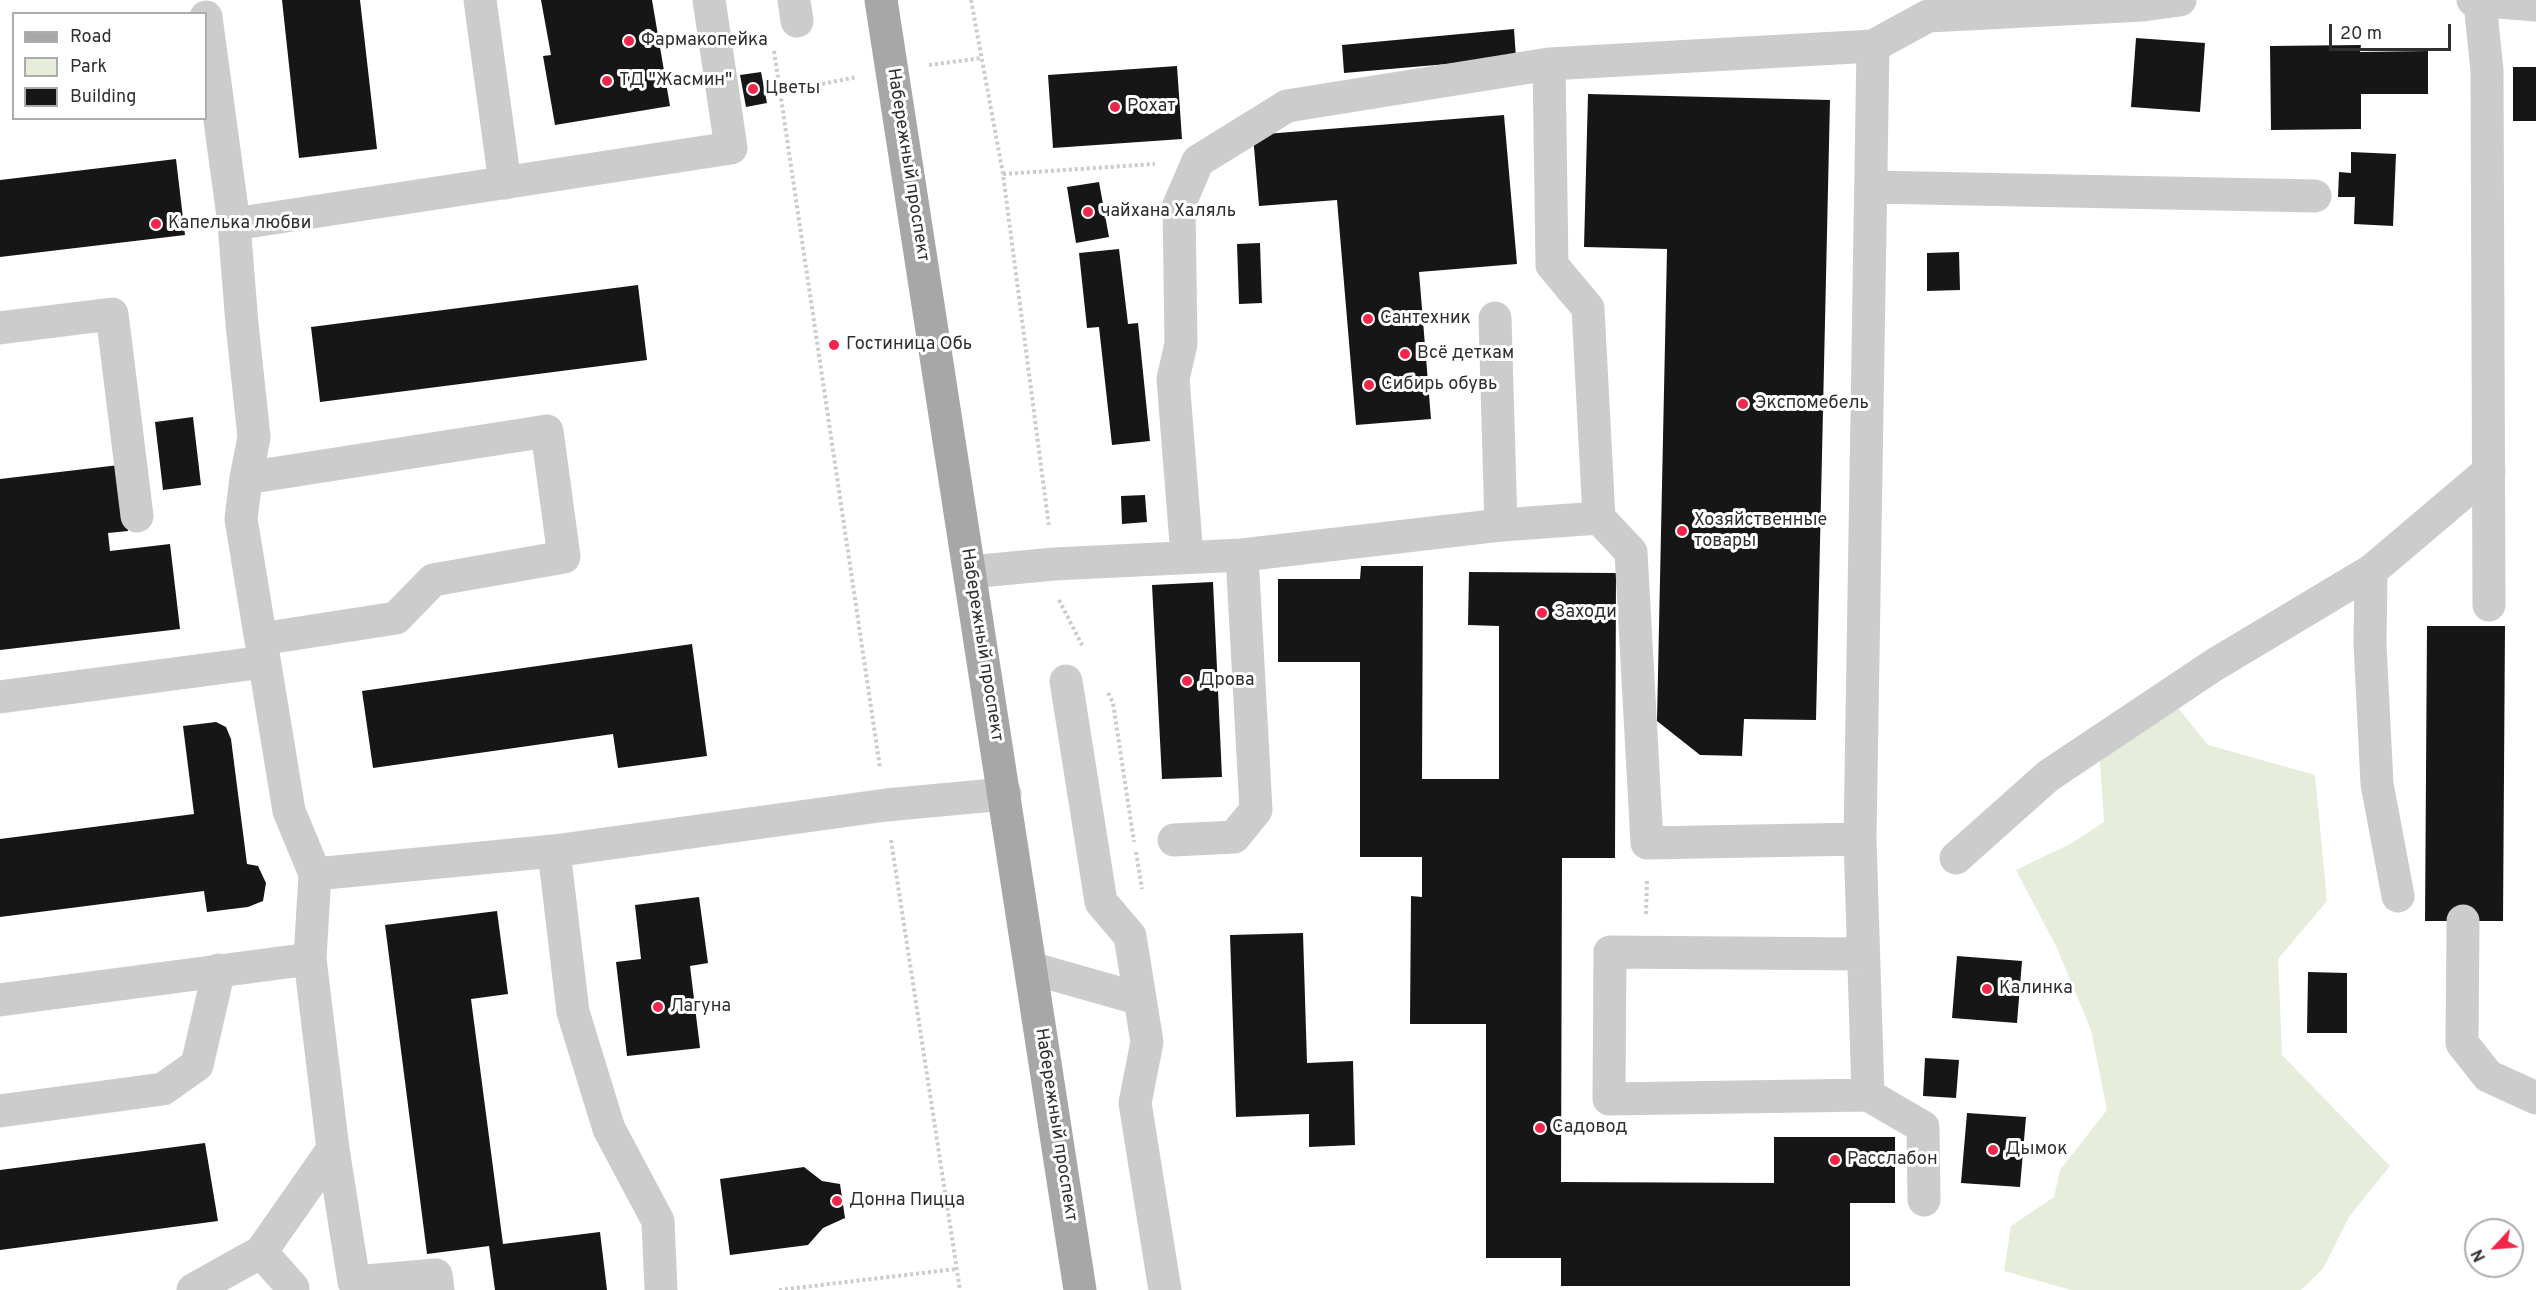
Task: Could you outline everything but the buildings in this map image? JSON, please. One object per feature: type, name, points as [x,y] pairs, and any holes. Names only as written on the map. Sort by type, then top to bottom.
[{"type":"main road","name":"Набережный проспект","points":[[881,0],[1080,1290]]},
{"type":"lane","points":[[480,0],[505,183]]},
{"type":"lane","points":[[234,224],[732,148],[709,0]]},
{"type":"lane","points":[[1187,556],[1173,379],[1181,344],[1179,205],[1198,161],[1287,106],[1549,64],[1873,46],[1928,16],[2144,5],[2180,0]]},
{"type":"lane","points":[[2490,605],[2487,71],[2477,1],[2536,5]]},
{"type":"lane","points":[[207,29],[234,224],[254,437],[246,478],[242,519],[289,811],[315,874],[310,959],[333,1149],[354,1282],[436,1275],[438,1290]]},
{"type":"lane","points":[[1868,1095],[1860,839],[1873,46]]},
{"type":"lane","points":[[1549,64],[1552,265],[1588,308],[1599,518],[1631,552],[1647,843],[1860,839]]},
{"type":"lane","points":[[1872,188],[2315,196]]},
{"type":"lane","points":[[0,328],[112,314],[137,516]]},
{"type":"lane","points":[[1495,318],[1501,525]]},
{"type":"lane","points":[[0,698],[262,650],[396,618],[433,580],[564,557],[547,431],[246,478]]},
{"type":"lane","points":[[1956,858],[2048,776],[2214,665],[2371,571],[2489,471]]},
{"type":"lane","points":[[970,572],[1054,564],[1242,555],[1501,525],[1599,518]]},
{"type":"lane","points":[[1174,840],[1234,837],[1256,810],[1242,555]]},
{"type":"lane","points":[[2371,571],[2370,644],[2377,784],[2398,896]]},
{"type":"lane","points":[[1066,681],[1101,902],[1130,936],[1147,1042],[1135,1103],[1165,1290]]},
{"type":"lane","points":[[315,874],[554,851],[886,805],[1005,794]]},
{"type":"lane","points":[[554,851],[573,1012],[609,1129],[658,1221],[660,1290]]},
{"type":"lane","points":[[2463,921],[2462,1043],[2488,1076],[2536,1098]]},
{"type":"lane","points":[[1862,954],[1610,952],[1609,1099],[1868,1095],[1923,1127],[1924,1200]]},
{"type":"lane","points":[[0,1000],[310,959]]},
{"type":"lane","points":[[1031,968],[1140,999]]},
{"type":"lane","points":[[0,1111],[163,1089],[197,1065],[219,970]]},
{"type":"lane","points":[[193,1290],[261,1252],[333,1149]]},
{"type":"lane","points":[[261,1252],[293,1288]]},
{"type":"path","points":[[971,0],[1003,174],[1058,598],[1085,650]]},
{"type":"path","points":[[773,46],[960,1290]]},
{"type":"path","points":[[1003,174],[1198,161]]},
{"type":"path","points":[[1107,692],[1113,703],[1142,891]]},
{"type":"path","points":[[779,1290],[957,1269]]},
{"type":"green space","points":[[2179,709],[2208,745],[2315,775],[2327,901],[2278,959],[2282,1055],[2390,1166],[2349,1217],[2323,1269],[2301,1290],[2071,1290],[2004,1271],[2011,1226],[2054,1197],[2060,1170],[2107,1110],[2091,1030],[2057,948],[2016,870],[2072,843],[2104,822],[2099,749],[2133,723]]},
{"type":"place","name":"Фармакопейка","points":[[629,41]]},
{"type":"place","name":"ТД \"Жасмин\"","points":[[607,81]]},
{"type":"place","name":"Цветы","points":[[753,89]]},
{"type":"place","name":"Рохат","points":[[1115,107]]},
{"type":"place","name":"чайхана Халяль","points":[[1088,212]]},
{"type":"place","name":"Капелька любви","points":[[156,224]]},
{"type":"place","name":"Сантехник","points":[[1368,319]]},
{"type":"place","name":"Гостиница Обь","points":[[834,345]]},
{"type":"place","name":"Всё деткам","points":[[1405,354]]},
{"type":"place","name":"Сибирь обувь","points":[[1369,385]]},
{"type":"place","name":"Экспомебель","points":[[1743,404]]},
{"type":"place","name":"Хозяйственные товары","points":[[1682,531]]},
{"type":"place","name":"Заходи","points":[[1542,613]]},
{"type":"place","name":"Дрова","points":[[1187,681]]},
{"type":"place","name":"Калинка","points":[[1987,989]]},
{"type":"place","name":"Лагуна","points":[[658,1007]]},
{"type":"place","name":"Садовод","points":[[1540,1128]]},
{"type":"place","name":"Дымок","points":[[1993,1150]]},
{"type":"place","name":"Расслабон","points":[[1835,1160]]},
{"type":"place","name":"Донна Пицца","points":[[837,1201]]}]
